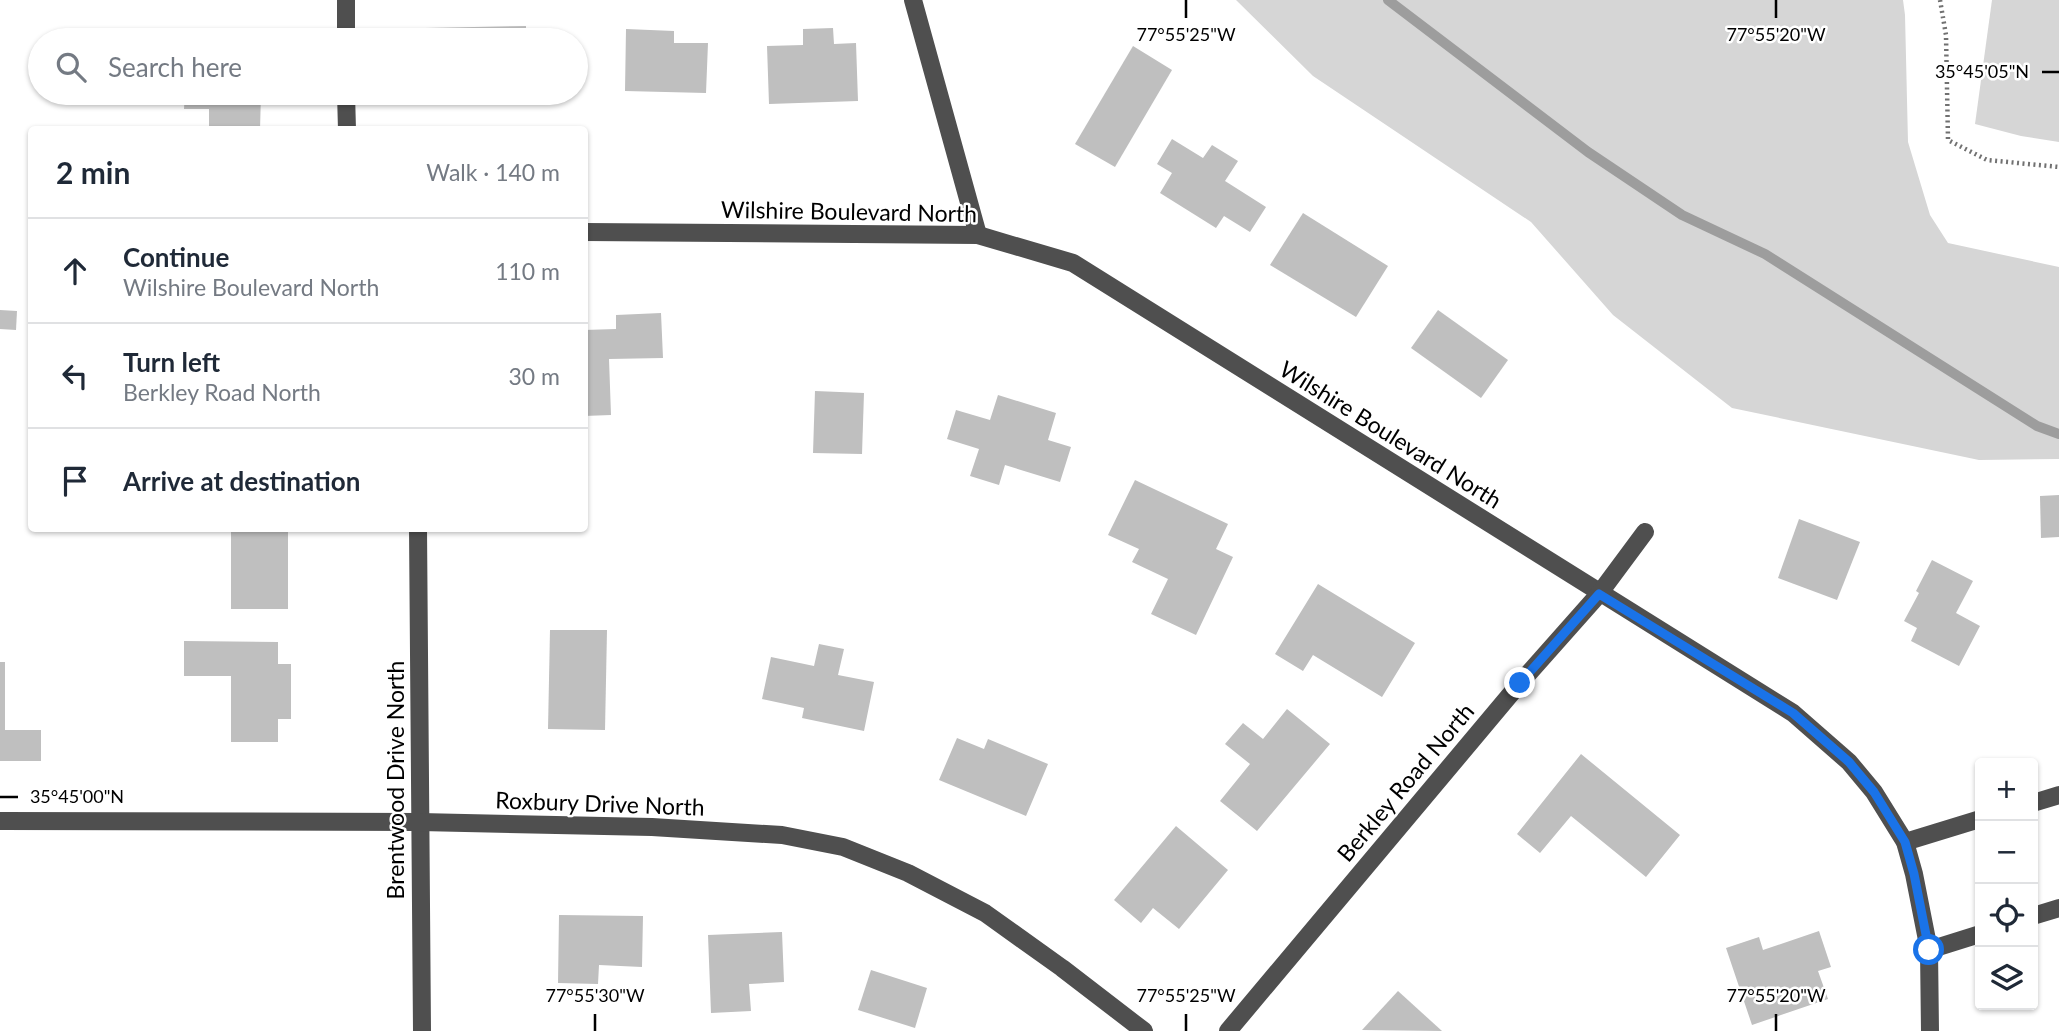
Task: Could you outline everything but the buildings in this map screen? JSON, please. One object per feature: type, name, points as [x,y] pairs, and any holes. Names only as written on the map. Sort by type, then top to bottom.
[{"type":"street","points":[[346,0],[346,28]]},
{"type":"street","points":[[913,0],[978,235]]},
{"type":"street","points":[[346,105],[347,126]]},
{"type":"street","name":"Wilshire Boulevard North","points":[[588,232],[978,235],[1073,263],[1793,713],[1849,762],[1874,792],[1905,842],[1929,950],[1930,1031]]},
{"type":"street","name":"Brentwood Drive North","points":[[418,532],[422,1031]]},
{"type":"street","name":"Berkley Road North","points":[[1228,1031],[1520,683],[1599,594],[1645,532]]},
{"type":"street","points":[[2038,801],[2059,795]]},
{"type":"street","name":"Roxbury Drive North","points":[[0,821],[420,822],[652,827],[782,835],[843,847],[908,873],[985,913],[1144,1031]]},
{"type":"street","points":[[1905,842],[1975,821]]},
{"type":"street","points":[[2038,914],[2059,908]]},
{"type":"street","points":[[1929,950],[1975,936]]},
{"type":"path","points":[[1940,0],[1946,35],[1948,139],[1987,160],[2059,167]]},
{"type":"shaded area","points":[[1236,0],[1903,0],[1908,142],[1930,215],[1948,243],[2059,267],[2059,459],[1979,460],[1732,408],[1613,315],[1531,222],[1313,76]]},
{"type":"shaded area","points":[[1992,0],[2059,0],[2059,142],[1975,124]]},
{"type":"waterway","points":[[1388,0],[1588,152],[1682,215],[1765,254],[2037,426],[2059,434]]},
{"type":"route","points":[[1520,683],[1599,594],[1793,713],[1849,762],[1874,792],[1905,842],[1929,950]]}]
